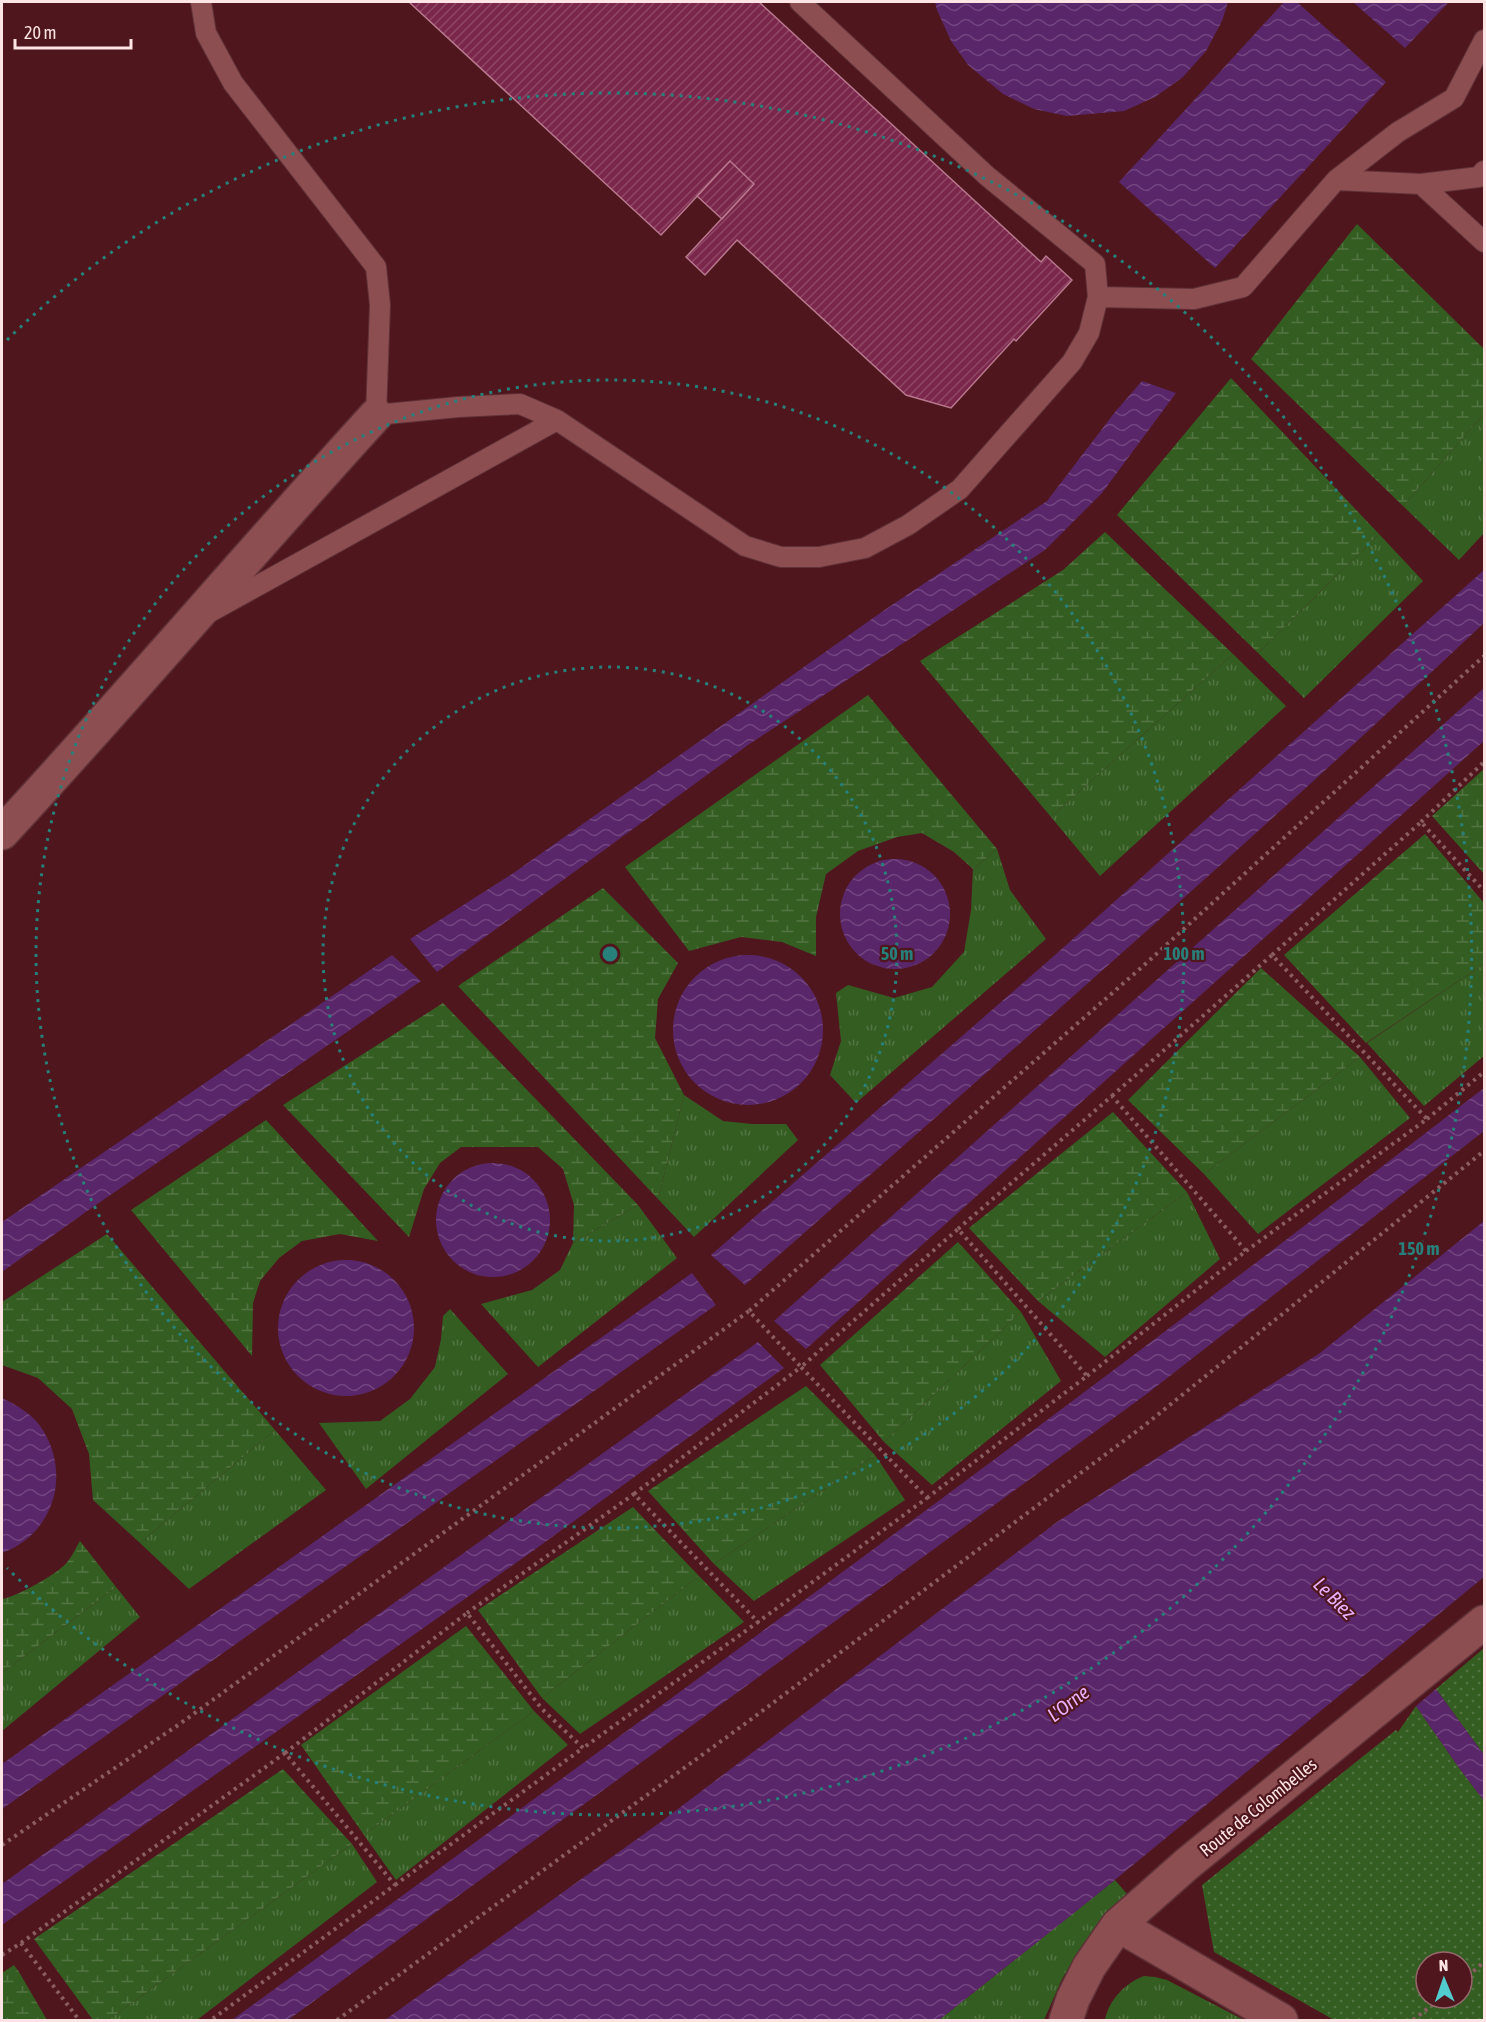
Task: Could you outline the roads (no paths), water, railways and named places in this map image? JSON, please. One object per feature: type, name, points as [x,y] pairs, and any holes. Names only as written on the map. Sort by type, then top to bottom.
[{"type":"street","points":[[2,833],[80,749],[376,415]]},
{"type":"street","name":"Route de Colombelles","points":[[1066,2020],[1073,1999],[1089,1967],[1118,1925],[1187,1864],[1485,1622]]},
{"type":"street","points":[[1118,1925],[1281,2020]]},
{"type":"lane","points":[[201,2],[206,33],[234,83],[376,267],[380,305],[376,415],[520,404],[557,420],[745,546],[781,557],[819,557],[865,548],[908,525],[960,489],[1072,362],[1089,333],[1098,297],[1095,264],[987,176],[800,2]]},
{"type":"lane","points":[[1098,297],[1194,298],[1243,287],[1336,180],[1398,132],[1454,98],[1485,40]]},
{"type":"lane","points":[[1336,180],[1421,184],[1479,177],[1485,171]]},
{"type":"lane","points":[[1421,184],[1485,242]]},
{"type":"lane","points":[[191,622],[557,420]]},
{"type":"water","points":[[935,2],[1228,2],[1222,21],[1206,51],[1183,77],[1155,97],[1124,111],[1067,116],[1034,109],[1003,94],[968,65],[951,41]]},
{"type":"water","points":[[1284,2],[1297,2],[1386,82],[1215,268],[1119,182]]},
{"type":"water","points":[[1353,2],[1449,2],[1405,48]]},
{"type":"water","points":[[1142,381],[1176,393],[1102,493],[1045,550],[748,745],[437,972],[410,939],[515,872],[883,611],[1047,501],[1115,412]]},
{"type":"water","points":[[1484,570],[1484,623],[1302,792],[1117,957],[745,1285],[711,1255],[1055,955]]},
{"type":"water","points":[[1484,688],[1484,741],[806,1349],[774,1321]]},
{"type":"water","points":[[895,859],[916,863],[934,875],[946,893],[950,914],[946,935],[934,953],[916,965],[895,969],[874,965],[856,953],[844,935],[840,914],[844,893],[856,875],[874,863]]},
{"type":"water","points":[[392,955],[421,981],[2,1272],[2,1222]]},
{"type":"water","points":[[748,955],[777,961],[801,977],[817,1001],[823,1030],[817,1059],[801,1083],[777,1099],[748,1105],[719,1099],[695,1083],[679,1059],[673,1030],[679,1001],[695,977],[719,961]]},
{"type":"water","points":[[1484,1088],[1484,1131],[1148,1393],[288,2020],[232,2020],[1018,1442]]},
{"type":"water","points":[[493,1163],[515,1168],[533,1180],[545,1198],[550,1220],[545,1242],[533,1260],[515,1272],[493,1277],[471,1272],[453,1260],[441,1242],[436,1220],[441,1198],[453,1180],[471,1168]]},
{"type":"water","points":[[1484,1221],[1484,1577],[1094,1897],[939,2020],[385,2020],[662,1821],[1057,1522],[1320,1353]]},
{"type":"water","points":[[346,1260],[372,1265],[384,1271],[394,1280],[403,1290],[409,1302],[414,1328],[409,1354],[403,1366],[394,1376],[384,1385],[372,1391],[346,1396],[320,1391],[308,1385],[298,1376],[289,1366],[283,1354],[278,1328],[283,1302],[289,1290],[298,1280],[308,1271],[320,1265]]},
{"type":"water","points":[[692,1273],[716,1305],[2,1809],[2,1764]]},
{"type":"water","points":[[758,1342],[784,1368],[530,1553],[2,1925],[2,1884]]},
{"type":"water","points":[[2,1398],[26,1412],[44,1432],[52,1450],[56,1468],[56,1486],[52,1503],[44,1519],[33,1533],[19,1545],[2,1553]]},
{"type":"water","points":[[1436,1689],[1484,1755],[1484,1801],[1416,1706]]},
{"type":"water label","name":"Le Biez","points":[[1335,1598]]},
{"type":"water label","name":"L'Orne","points":[[1068,1703]]}]
